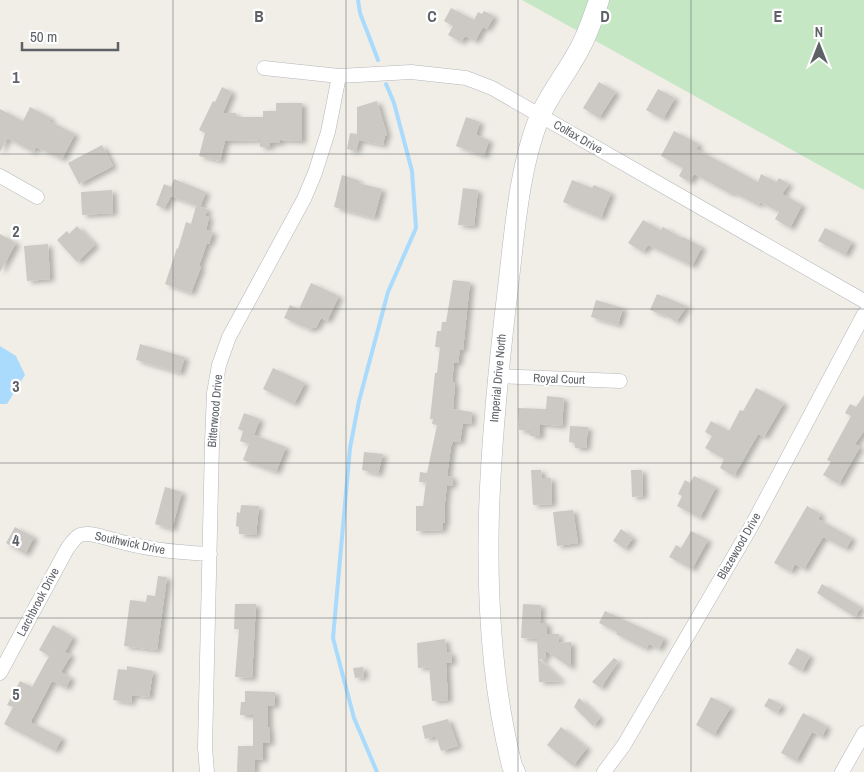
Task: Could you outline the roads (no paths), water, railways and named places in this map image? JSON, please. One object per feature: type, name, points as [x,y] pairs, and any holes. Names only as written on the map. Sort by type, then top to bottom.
[{"type":"street","name":"Imperial Drive North","points":[[515,772],[502,728],[496,690],[490,606],[489,522],[497,376],[520,192],[530,150],[540,116],[583,43],[599,0]]},
{"type":"street","name":"Colfax Drive","points":[[264,68],[339,76],[412,72],[466,78],[492,88],[864,301]]},
{"type":"street","name":"Bitterwood Drive","points":[[207,772],[205,748],[214,403],[219,365],[229,337],[304,199],[315,173],[328,132],[339,76]]},
{"type":"street","points":[[0,176],[38,197]]},
{"type":"street","name":"Blazewood Drive","points":[[604,772],[624,745],[752,525],[864,314]]},
{"type":"street","name":"Royal Court","points":[[497,376],[620,381]]},
{"type":"street","name":"Southwick Drive","points":[[81,535],[88,534],[160,551],[210,554]]},
{"type":"street","name":"Larchbrook Drive","points":[[0,673],[67,549],[74,539],[81,535]]},
{"type":"street","points":[[842,772],[864,733]]},
{"type":"water","points":[[0,346],[16,356],[25,375],[7,404],[0,404]]},
{"type":"waterway","points":[[358,0],[360,13],[378,60]]},
{"type":"waterway","points":[[377,772],[354,718],[333,638],[350,448],[359,401],[388,292],[416,228],[412,171],[394,103],[386,84]]}]
